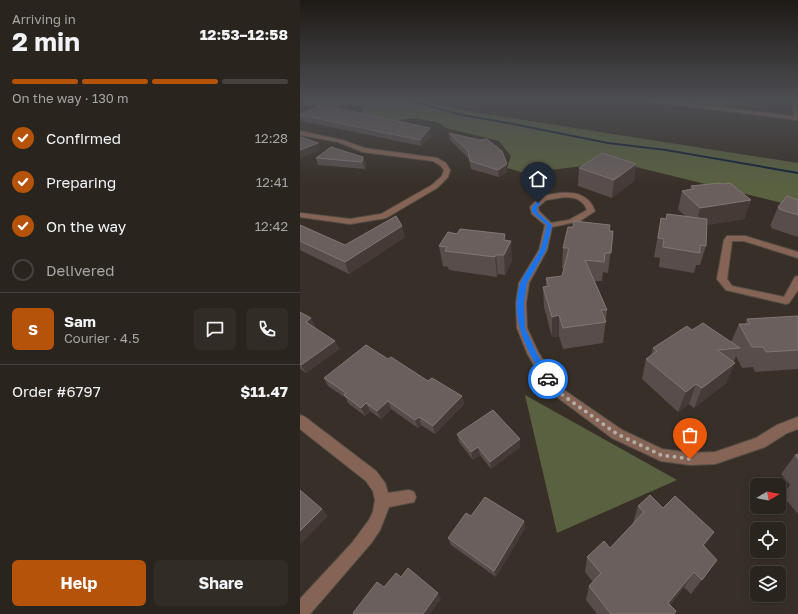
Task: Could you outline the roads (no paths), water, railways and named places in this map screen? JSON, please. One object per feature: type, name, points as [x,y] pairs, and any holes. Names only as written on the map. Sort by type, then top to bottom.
[{"type":"street","points":[[300,133],[340,141],[363,150],[435,159],[444,163],[446,169],[446,175],[437,186],[386,215],[345,222],[300,215]]},
{"type":"street","points":[[572,195],[584,198],[589,203],[591,211],[585,216],[558,225],[549,225],[534,212],[534,207],[544,198],[572,195]]},
{"type":"street","points":[[549,225],[543,250],[524,283],[521,303],[522,328],[533,353],[546,376],[557,391],[617,434],[661,455],[690,459],[715,458],[760,443],[782,429],[798,423]]},
{"type":"street","points":[[798,255],[756,242],[736,237],[730,238],[728,240],[722,279],[729,288],[786,301],[791,295],[798,279]]},
{"type":"street","points":[[300,421],[380,484],[383,495],[381,513],[372,530],[300,612]]},
{"type":"street","points":[[382,501],[409,497]]},
{"type":"waterway","points":[[536,129],[608,143],[666,150],[798,173]]}]
